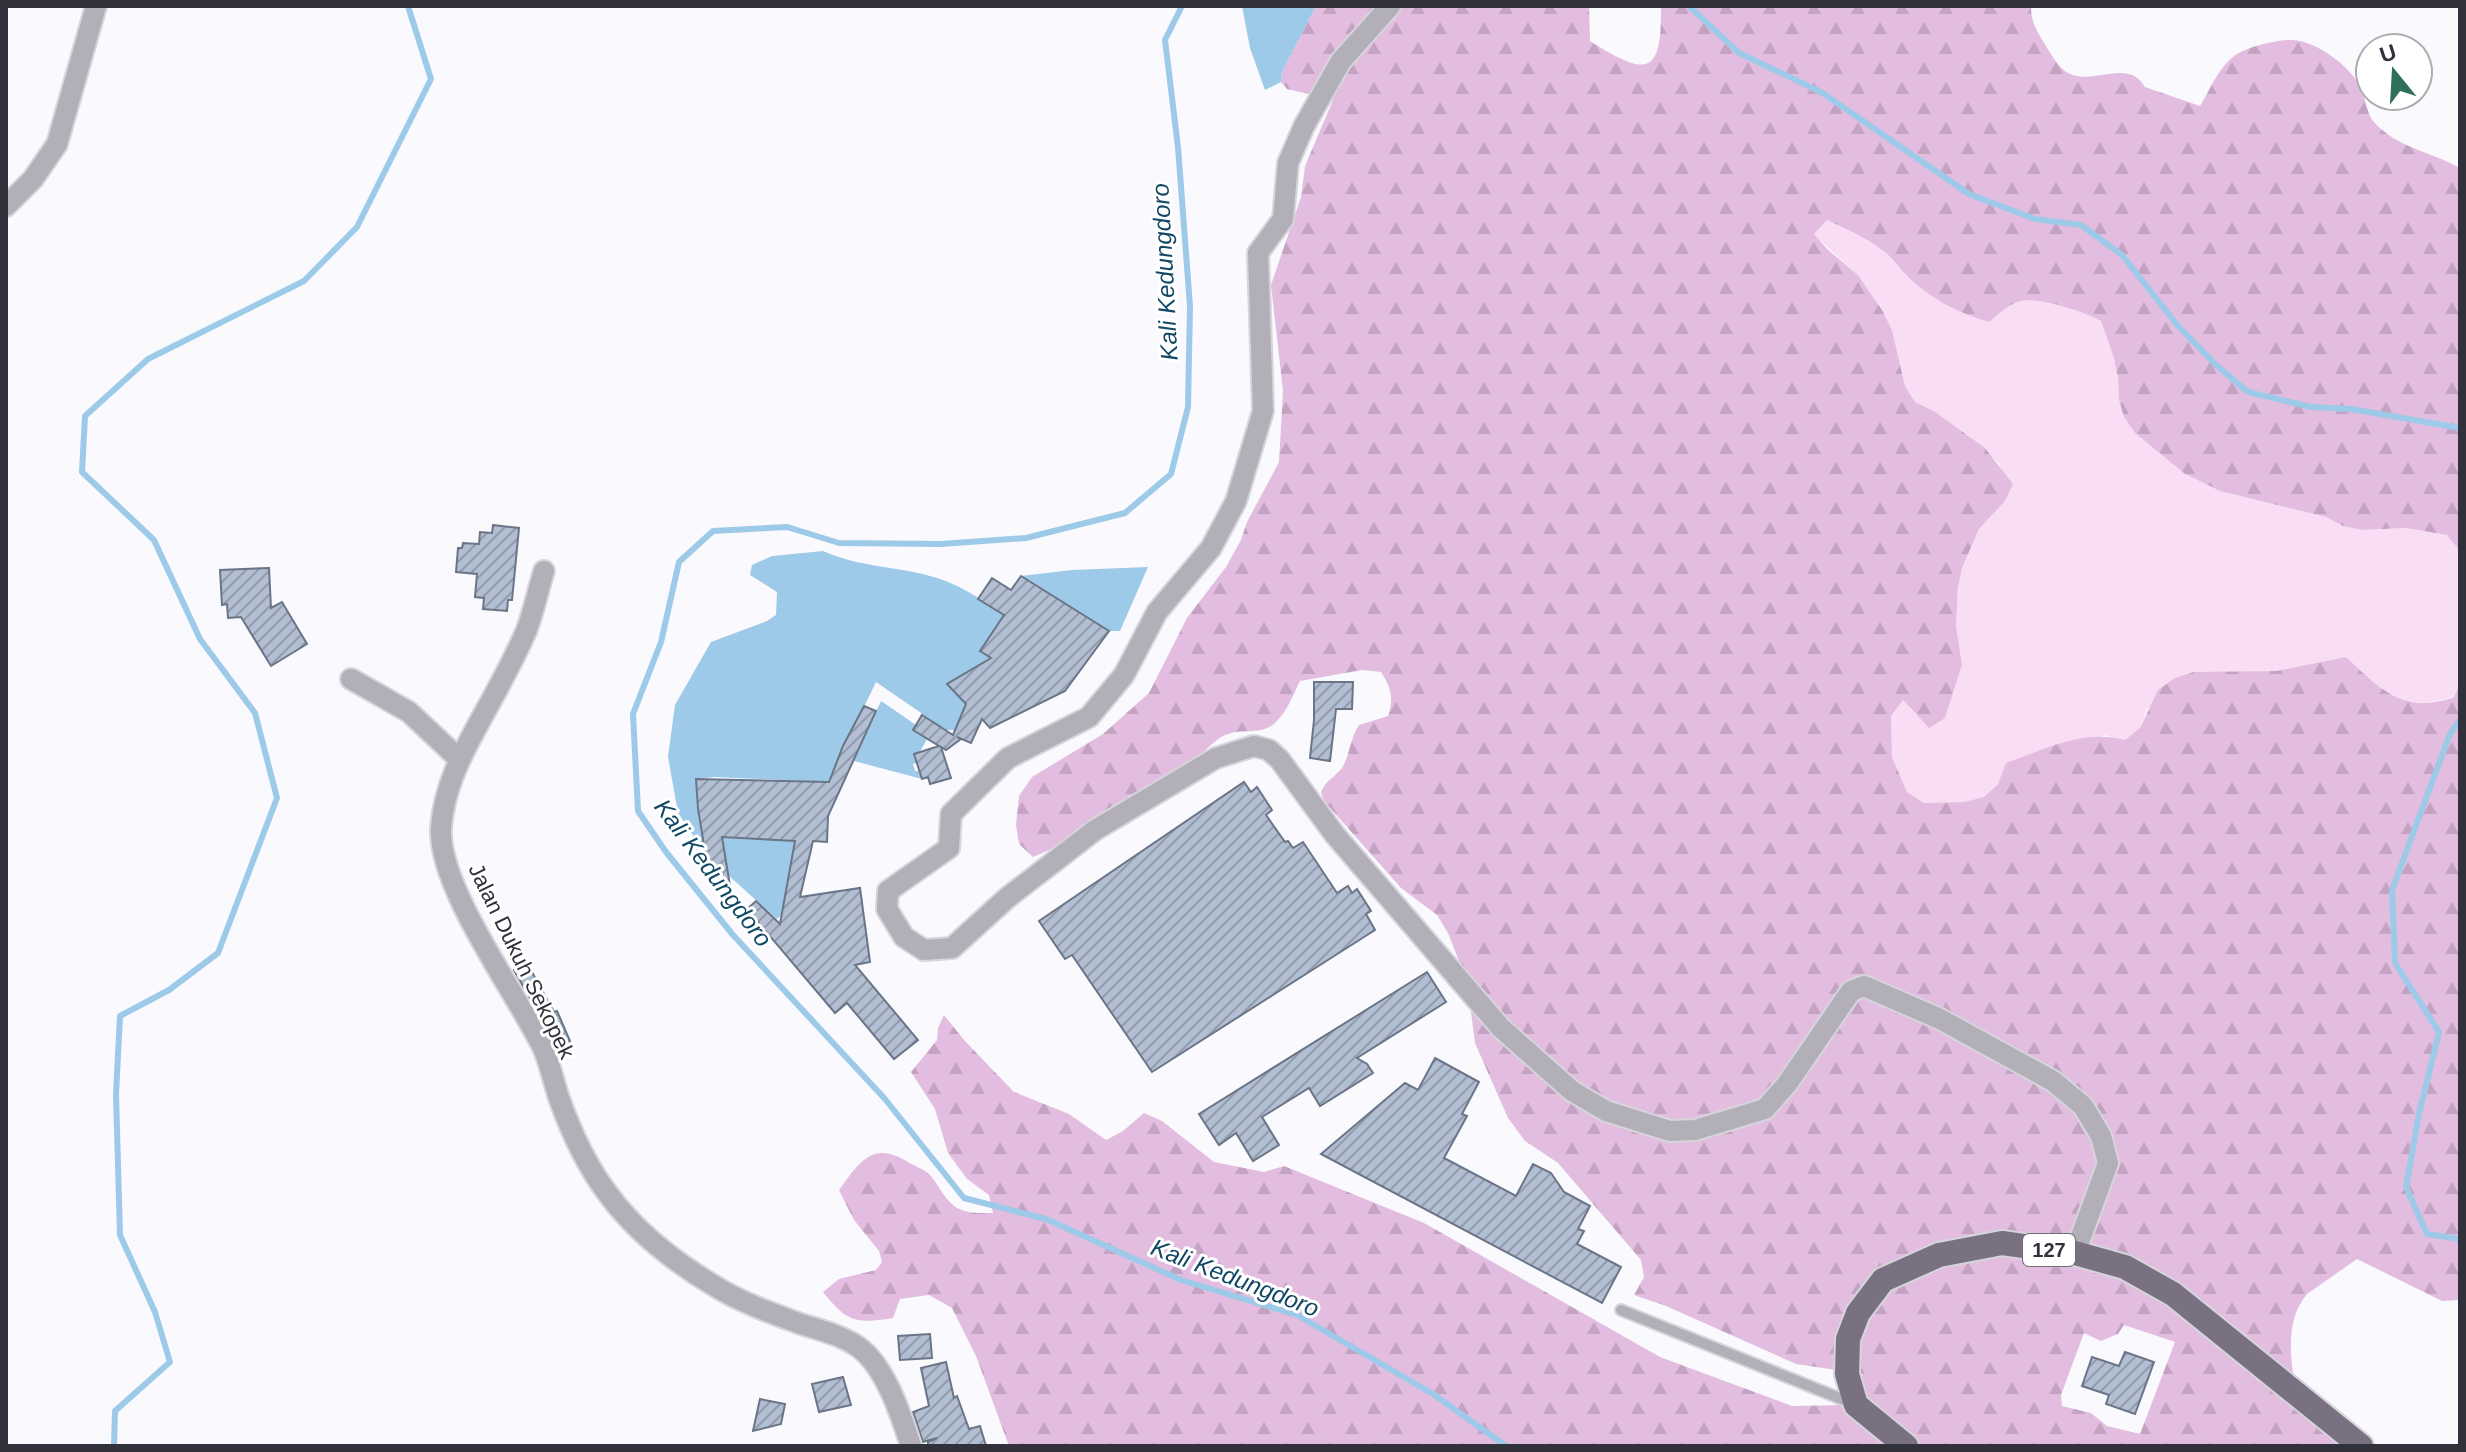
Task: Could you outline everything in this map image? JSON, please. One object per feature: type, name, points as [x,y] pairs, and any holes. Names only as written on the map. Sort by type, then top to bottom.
[{"type":"main road","name":"127","points":[[1856,1405],[1847,1374],[1848,1339],[1858,1313],[1883,1280],[1939,1255],[2002,1243],[2075,1253],[2125,1267],[2173,1294],[2361,1446]]},
{"type":"main road","points":[[1856,1405],[1906,1446]]},
{"type":"street","points":[[6,206],[33,179],[57,144],[96,6]]},
{"type":"street","points":[[1390,6],[1341,61],[1304,126],[1288,163],[1283,219],[1258,253],[1263,411],[1236,501],[1211,548],[1157,612],[1124,675],[1089,717],[1008,758],[951,814],[949,848],[888,891],[887,909],[894,922],[904,937],[924,950],[952,948],[1007,898],[1095,830],[1216,758],[1254,746],[1269,750],[1280,760],[1335,835],[1501,1028],[1572,1091],[1606,1111],[1670,1131],[1695,1130],[1765,1109],[1787,1084],[1851,991],[1864,986],[1940,1019],[2053,1081],[2083,1106],[2101,1136],[2108,1163],[2075,1253]]},
{"type":"street","name":"Jalan Dukuh Sekopek","points":[[544,571],[527,628],[458,758],[441,829],[447,864],[471,919],[544,1048],[576,1141],[590,1169],[630,1220],[664,1253],[738,1299],[836,1335],[859,1347],[875,1364],[901,1415],[911,1446]]},
{"type":"street","points":[[351,679],[409,712],[458,758]]},
{"type":"lane","points":[[1621,1310],[1856,1405]]},
{"type":"shaded area","points":[[1827,220],[1876,245],[1922,289],[1965,313],[1989,321],[2012,304],[2029,300],[2062,306],[2101,321],[2114,358],[2124,417],[2135,433],[2185,474],[2220,491],[2326,517],[2343,526],[2362,530],[2406,528],[2448,535],[2460,551],[2460,683],[2454,696],[2421,702],[2394,696],[2346,657],[2276,671],[2233,673],[2147,709],[2140,728],[2125,741],[2105,735],[1998,784],[1984,797],[1964,802],[1924,803],[1907,792],[1892,757],[1891,716],[1903,700],[1916,715],[1945,718],[1962,665],[1956,625],[1962,568],[1979,529],[2005,501],[2000,464],[1969,436],[1934,411],[1915,402],[1905,386],[1892,330],[1882,310],[1858,275],[1813,234]]},
{"type":"green space","points":[[1316,6],[1589,6],[1590,41],[1625,60],[1647,64],[1654,58],[1658,47],[1661,6],[2031,6],[2037,31],[2065,71],[2086,77],[2129,74],[2145,87],[2200,106],[2223,67],[2239,53],[2279,41],[2311,44],[2330,55],[2354,77],[2354,112],[2369,112],[2374,122],[2393,138],[2460,168],[2460,551],[2447,535],[2406,528],[2362,530],[2343,526],[2326,517],[2220,491],[2185,474],[2135,433],[2124,417],[2114,358],[2101,321],[2062,306],[2029,300],[2012,304],[1989,322],[1936,299],[1869,241],[1827,220],[1814,234],[1858,275],[1882,310],[1892,330],[1905,386],[1915,402],[1934,411],[1985,448],[2013,484],[2005,501],[1979,529],[1962,568],[1956,625],[1962,665],[1945,718],[1929,728],[1903,700],[1891,716],[1892,757],[1907,792],[1924,803],[1964,802],[1984,797],[1998,784],[2006,763],[2079,739],[2109,737],[2125,740],[2140,728],[2158,690],[2175,678],[2194,672],[2276,671],[2346,657],[2394,696],[2421,703],[2454,697],[2460,683],[2460,1300],[2442,1301],[2357,1259],[2307,1294],[2299,1306],[2291,1334],[2298,1407],[2343,1446],[1009,1446],[976,1356],[952,1308],[929,1295],[900,1299],[893,1318],[860,1320],[839,1310],[823,1292],[839,1279],[876,1270],[882,1262],[879,1251],[854,1220],[839,1190],[868,1157],[885,1153],[896,1156],[927,1172],[956,1207],[970,1212],[993,1213],[989,1195],[967,1179],[948,1153],[935,1109],[911,1072],[937,1040],[944,1015],[1014,1092],[1069,1114],[1106,1140],[1123,1131],[1144,1113],[1162,1121],[1214,1162],[1264,1172],[1284,1166],[1424,1223],[1660,1357],[1792,1406],[1845,1405],[1863,1374],[1796,1364],[1666,1306],[1634,1295],[1644,1277],[1641,1260],[1558,1163],[1525,1141],[1508,1118],[1475,1043],[1467,981],[1448,933],[1437,915],[1401,888],[1324,801],[1321,792],[1342,768],[1359,725],[1388,716],[1390,693],[1381,672],[1362,670],[1300,681],[1283,714],[1269,727],[1223,736],[1146,796],[1053,848],[1033,857],[1019,844],[1016,825],[1019,796],[1032,777],[1103,734],[1149,693],[1187,618],[1226,567],[1279,462],[1283,391],[1271,285],[1301,197],[1305,166],[1333,100],[1287,89],[1281,82],[1282,72]],"holes":[[[2124,1325],[2175,1342],[2140,1434],[2107,1426],[2091,1413],[2062,1406],[2061,1395],[2084,1333],[2101,1341],[2118,1334]]]},
{"type":"water","points":[[1242,6],[1316,6],[1282,72],[1281,82],[1265,90],[1250,48]]},
{"type":"water","points":[[823,551],[852,561],[949,582],[1027,630],[981,651],[991,658],[947,684],[966,704],[955,730],[946,730],[876,682],[828,782],[715,777],[696,779],[706,855],[678,813],[668,757],[675,705],[711,642],[776,615],[777,592],[750,575],[752,565],[772,556]]},
{"type":"water","points":[[1148,567],[1120,631],[1109,631],[1021,576],[1072,570]]},
{"type":"water","points":[[881,701],[916,725],[913,730],[927,739],[919,753],[914,755],[917,763],[913,764],[915,771],[919,771],[922,779],[854,761]]},
{"type":"water","points":[[722,837],[795,841],[784,901],[786,911],[777,919],[728,875]]},
{"type":"building","points":[[493,525],[519,528],[512,600],[508,600],[507,611],[483,609],[484,598],[475,597],[477,574],[456,572],[458,548],[462,548],[463,543],[479,544],[480,532],[492,533]]},
{"type":"building","points":[[269,568],[271,608],[282,602],[307,644],[271,666],[241,617],[228,618],[227,604],[222,605],[220,570]]},
{"type":"building","points":[[1021,576],[1109,631],[1065,691],[990,728],[982,719],[971,743],[957,737],[961,739],[946,750],[941,747],[951,778],[930,784],[928,777],[922,779],[914,754],[939,746],[913,730],[922,715],[953,735],[966,704],[947,684],[991,658],[980,651],[1004,615],[978,599],[992,578],[1011,590]]},
{"type":"building","points":[[1314,682],[1353,682],[1352,709],[1336,709],[1330,761],[1310,758]]},
{"type":"building","points":[[864,706],[876,711],[828,816],[827,842],[813,841],[800,897],[860,888],[870,962],[855,965],[918,1040],[894,1059],[847,1003],[835,1013],[747,909],[756,901],[780,924],[795,841],[722,837],[732,898],[709,875],[698,809],[696,779],[829,782]]},
{"type":"building","points":[[1244,782],[1251,792],[1257,787],[1272,810],[1266,815],[1285,842],[1288,841],[1293,848],[1303,842],[1337,893],[1348,886],[1352,893],[1357,889],[1371,911],[1366,914],[1375,930],[1152,1072],[1072,955],[1065,959],[1039,921]]},
{"type":"building","points":[[527,963],[554,1012],[557,1011],[570,1041],[557,1047],[514,970]]},
{"type":"building","points":[[1427,972],[1446,1002],[1357,1058],[1367,1064],[1373,1073],[1320,1106],[1309,1088],[1262,1117],[1279,1145],[1253,1161],[1236,1133],[1219,1145],[1199,1114]]},
{"type":"building","points":[[1435,1058],[1479,1082],[1462,1114],[1467,1116],[1444,1158],[1516,1196],[1533,1164],[1551,1173],[1564,1192],[1590,1206],[1578,1229],[1584,1231],[1577,1244],[1621,1267],[1602,1303],[1321,1154],[1405,1083],[1418,1090]]},
{"type":"building","points":[[930,1334],[932,1358],[900,1360],[898,1336]]},
{"type":"building","points":[[2125,1352],[2154,1362],[2135,1414],[2106,1404],[2109,1395],[2082,1386],[2092,1357],[2119,1366]]},
{"type":"building","points":[[946,1362],[954,1398],[957,1396],[969,1429],[980,1426],[986,1446],[928,1446],[928,1442],[937,1438],[923,1442],[913,1412],[929,1406],[921,1368]]},
{"type":"building","points":[[843,1377],[851,1405],[819,1412],[812,1384]]},
{"type":"building","points":[[760,1399],[785,1404],[781,1424],[753,1431]]},
{"type":"waterway","points":[[114,1446],[115,1411],[170,1362],[155,1312],[120,1235],[116,1094],[120,1016],[169,990],[218,953],[277,798],[255,713],[200,639],[154,540],[82,472],[85,416],[148,359],[304,281],[357,227],[431,79],[408,6]]},
{"type":"waterway","name":"Kali Kedungdoro","points":[[1182,6],[1165,40],[1178,147],[1190,306],[1188,407],[1171,474],[1125,513],[1026,538],[941,544],[839,543],[787,527],[713,531],[679,562],[661,642],[633,714],[638,811],[666,852],[733,935],[885,1099],[964,1198],[1046,1219],[1181,1280],[1297,1315],[1433,1394],[1506,1446]]},
{"type":"waterway","points":[[1689,6],[1739,53],[1821,92],[1969,194],[2035,219],[2081,225],[2122,255],[2178,326],[2248,392],[2311,407],[2351,409],[2460,428]]},
{"type":"waterway","points":[[2460,720],[2450,734],[2392,890],[2395,963],[2439,1032],[2419,1114],[2406,1187],[2427,1234],[2460,1239]]}]
